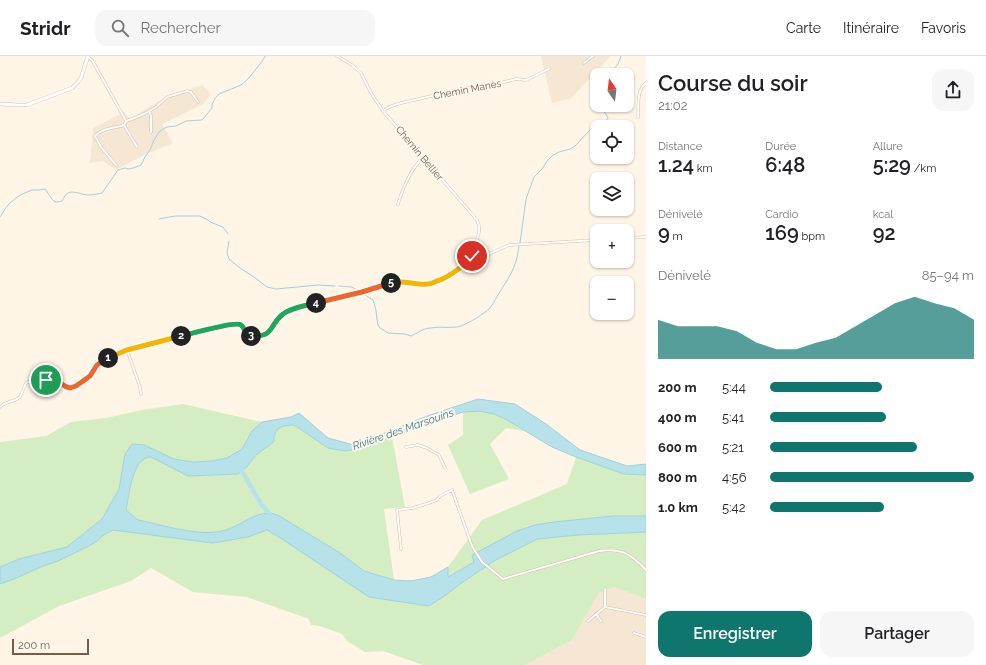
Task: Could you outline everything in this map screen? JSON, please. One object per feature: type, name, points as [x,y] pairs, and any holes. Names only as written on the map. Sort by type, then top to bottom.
[{"type":"street","name":"Chemin Bellier","points":[[337,56],[352,65],[361,73],[371,93],[383,111],[478,223],[480,231],[472,260]]},
{"type":"street","points":[[584,63],[593,56]]},
{"type":"street","points":[[0,104],[26,105],[72,88],[81,78],[88,57],[92,60],[126,121]]},
{"type":"street","name":"Chemin Manès","points":[[383,111],[389,107],[401,103],[471,87],[516,79],[526,80],[549,69]]},
{"type":"street","points":[[638,117],[639,94],[642,86],[646,83]]},
{"type":"street","points":[[116,165],[101,147],[94,136],[96,134],[121,126],[126,121],[156,107],[165,98],[187,91],[191,92],[198,102]]},
{"type":"street","points":[[149,111],[152,116],[151,132]]},
{"type":"street","points":[[124,124],[137,147]]},
{"type":"street","points":[[398,204],[407,180],[423,158]]},
{"type":"street","points":[[634,238],[646,237]]},
{"type":"street","points":[[0,407],[20,397],[26,383],[31,381],[53,379],[59,381],[64,387],[70,388],[76,386],[90,376],[102,361],[127,350],[208,329],[235,324],[241,324],[246,333],[250,335],[264,335],[269,332],[277,320],[290,310],[362,292],[396,281],[430,284],[447,277],[472,260],[505,247],[513,245],[590,240]]},
{"type":"street","points":[[127,350],[141,394]]},
{"type":"street","points":[[406,447],[418,445],[427,448],[439,456],[445,468]]},
{"type":"street","points":[[401,549],[398,510],[413,508],[437,500],[440,496],[452,490],[472,546],[482,562],[503,579],[600,550],[610,549],[630,555],[646,570]]},
{"type":"street","points":[[605,589],[605,607]]},
{"type":"street","points":[[588,621],[605,607],[646,615]]},
{"type":"street","points":[[596,614],[601,621]]},
{"type":"street","points":[[634,633],[646,637]]},
{"type":"shaded area","points":[[541,56],[611,56],[600,68],[590,68],[590,78],[570,99],[552,103]]},
{"type":"shaded area","points":[[202,85],[211,94],[203,104],[162,124],[173,143],[144,155],[116,170],[103,161],[90,163],[93,128],[124,112],[130,119],[166,97]]},
{"type":"shaded area","points":[[614,587],[646,599],[646,665],[525,665],[572,640],[599,593]]},
{"type":"green space","points":[[183,404],[262,422],[252,431],[242,449],[227,458],[212,461],[193,462],[174,459],[144,445],[125,454],[119,489],[102,519],[67,547],[19,559],[0,567],[0,442],[46,436],[71,422],[106,418],[142,410]]},
{"type":"green space","points":[[479,411],[494,414],[524,431],[506,428],[490,444],[509,479],[470,494],[448,445],[463,435],[463,412]]},
{"type":"green space","points":[[287,425],[294,425],[320,443],[365,448],[392,437],[405,507],[384,509],[394,580],[364,571],[340,553],[272,513],[258,515],[226,530],[206,533],[182,530],[138,520],[126,510],[132,478],[140,463],[145,459],[151,457],[188,476],[238,474],[258,453],[274,441],[274,434],[276,430]]},
{"type":"green space","points":[[576,457],[624,474],[646,475],[646,516],[613,516],[535,525],[517,531],[474,562],[448,577],[448,567],[482,520],[567,484]]},
{"type":"green space","points":[[113,530],[213,543],[248,537],[267,530],[279,537],[429,606],[494,561],[537,539],[578,535],[646,532],[646,599],[614,587],[599,593],[572,640],[525,665],[423,665],[383,651],[365,652],[347,641],[342,634],[320,626],[311,625],[309,619],[247,597],[193,592],[151,568],[131,581],[59,606],[0,638],[0,584],[58,561],[91,545],[105,534]]},
{"type":"water","name":"Rivière des Marsouins","points":[[478,399],[515,404],[546,424],[580,450],[627,466],[646,464],[646,475],[624,474],[576,457],[552,447],[507,420],[494,414],[479,411],[463,412],[365,448],[345,451],[328,448],[294,425],[282,427],[275,433],[274,441],[258,453],[238,474],[188,476],[151,457],[140,463],[132,478],[126,510],[138,520],[182,530],[206,533],[226,530],[258,515],[272,513],[340,553],[364,571],[394,580],[411,581],[431,577],[448,567],[448,577],[474,562],[472,555],[517,531],[535,525],[613,516],[646,516],[646,532],[578,535],[537,539],[494,561],[429,606],[369,597],[267,530],[248,537],[213,543],[113,530],[105,534],[91,545],[58,561],[0,584],[0,567],[19,559],[67,547],[102,519],[119,489],[125,454],[132,444],[144,445],[174,459],[193,462],[212,461],[227,458],[242,449],[252,431],[262,422],[291,417],[299,413],[328,438],[354,445],[430,415]]},
{"type":"waterway","points":[[0,217],[10,203],[20,195],[32,190],[45,189],[56,202],[62,201],[66,194],[70,192],[88,195],[102,193],[118,170],[125,168],[129,169],[141,165],[159,132],[167,127],[176,126],[186,121],[202,120],[212,108],[212,104],[216,97],[219,94],[241,85],[249,78],[265,56]]},
{"type":"waterway","points":[[614,68],[620,61],[621,56]]},
{"type":"waterway","points":[[520,243],[526,199],[534,177],[552,156],[575,146],[590,130],[606,121],[608,118],[605,112]]},
{"type":"waterway","points":[[159,219],[175,216],[200,216],[223,227],[228,234]]},
{"type":"waterway","points":[[229,241],[227,253],[229,259],[267,287],[276,289],[318,285],[335,286]]},
{"type":"waterway","points":[[339,286],[352,287],[357,290],[363,289],[365,294],[373,300],[378,325],[388,333],[405,334],[411,336],[428,328],[457,327],[472,321],[490,308],[513,269],[517,258],[519,245]]},
{"type":"waterway","points":[[240,468],[261,504],[272,517]]},
{"type":"route","points":[[46,380],[53,379],[59,381],[64,387],[70,388],[76,386],[90,376],[102,361],[122,351],[214,328],[240,324],[246,333],[252,336],[262,336],[269,332],[277,320],[290,310],[362,292],[396,281],[430,284],[447,277],[472,260],[472,256]]}]
